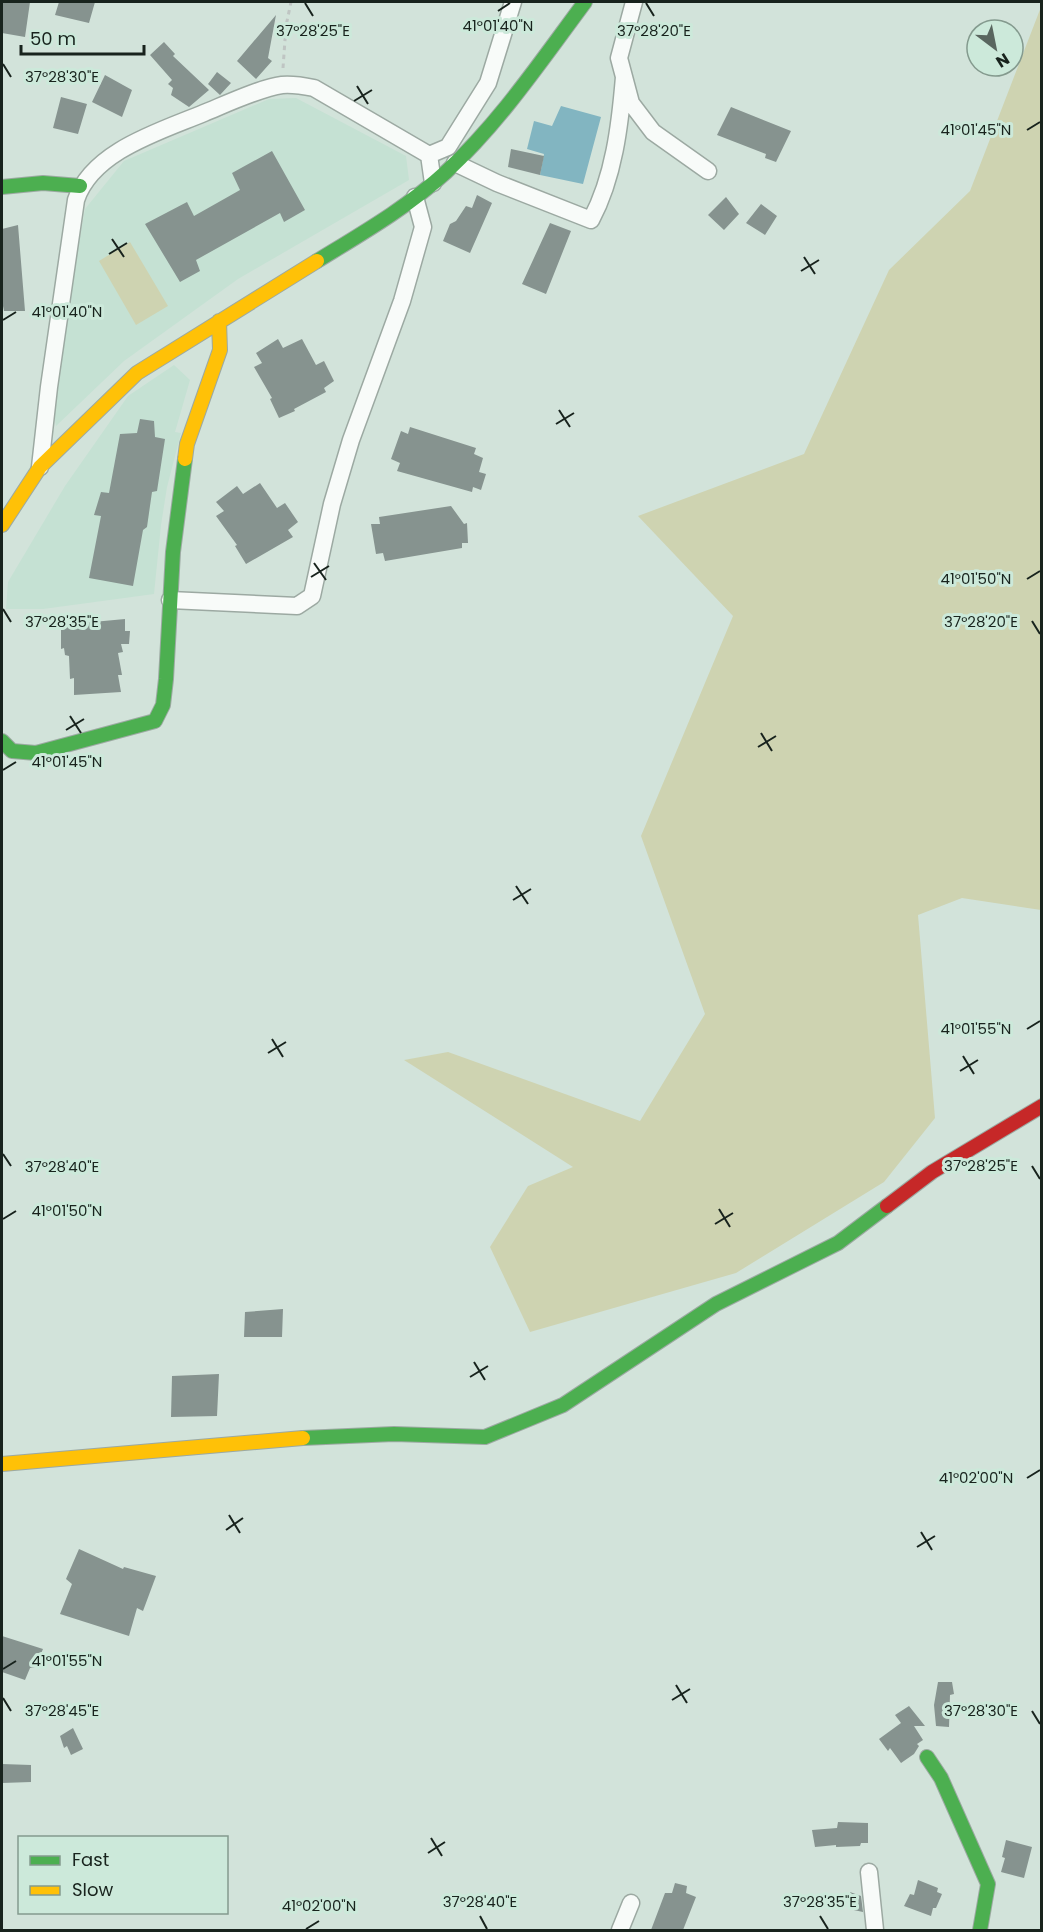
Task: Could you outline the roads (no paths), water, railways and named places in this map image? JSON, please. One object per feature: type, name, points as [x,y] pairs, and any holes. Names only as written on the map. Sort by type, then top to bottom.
[{"type":"street","points":[[429,155],[448,147],[488,83],[513,2]]},
{"type":"street","points":[[2,525],[40,468],[137,373],[338,249],[415,197],[455,163],[498,119],[585,2]]},
{"type":"street","points":[[634,2],[619,58],[631,103],[653,132],[708,171]]},
{"type":"street","points":[[455,163],[497,183],[591,219],[602,199],[620,123],[624,77]]},
{"type":"street","points":[[40,468],[49,387],[76,200],[80,186],[107,160],[132,143],[234,100],[282,85],[314,88],[429,155]]},
{"type":"street","points":[[429,155],[432,183]]},
{"type":"street","points":[[2,187],[43,183],[80,186]]},
{"type":"street","points":[[170,600],[297,606],[312,596],[332,504],[351,440],[402,301],[423,226],[415,197]]},
{"type":"street","points":[[2,741],[6,748],[16,754],[36,753],[155,721],[163,705],[173,552],[187,444],[220,350],[219,321]]},
{"type":"street","points":[[2,1464],[274,1439],[394,1434],[485,1437],[563,1406],[716,1304],[838,1243],[932,1172],[1041,1106]]},
{"type":"street","points":[[927,1757],[941,1778],[988,1884],[980,1930]]},
{"type":"street","points":[[869,1872],[874,1930]]},
{"type":"street","points":[[620,1930],[631,1903]]},
{"type":"water","points":[[561,106],[601,117],[583,184],[540,175],[544,154],[527,149],[534,121],[552,126]]}]
